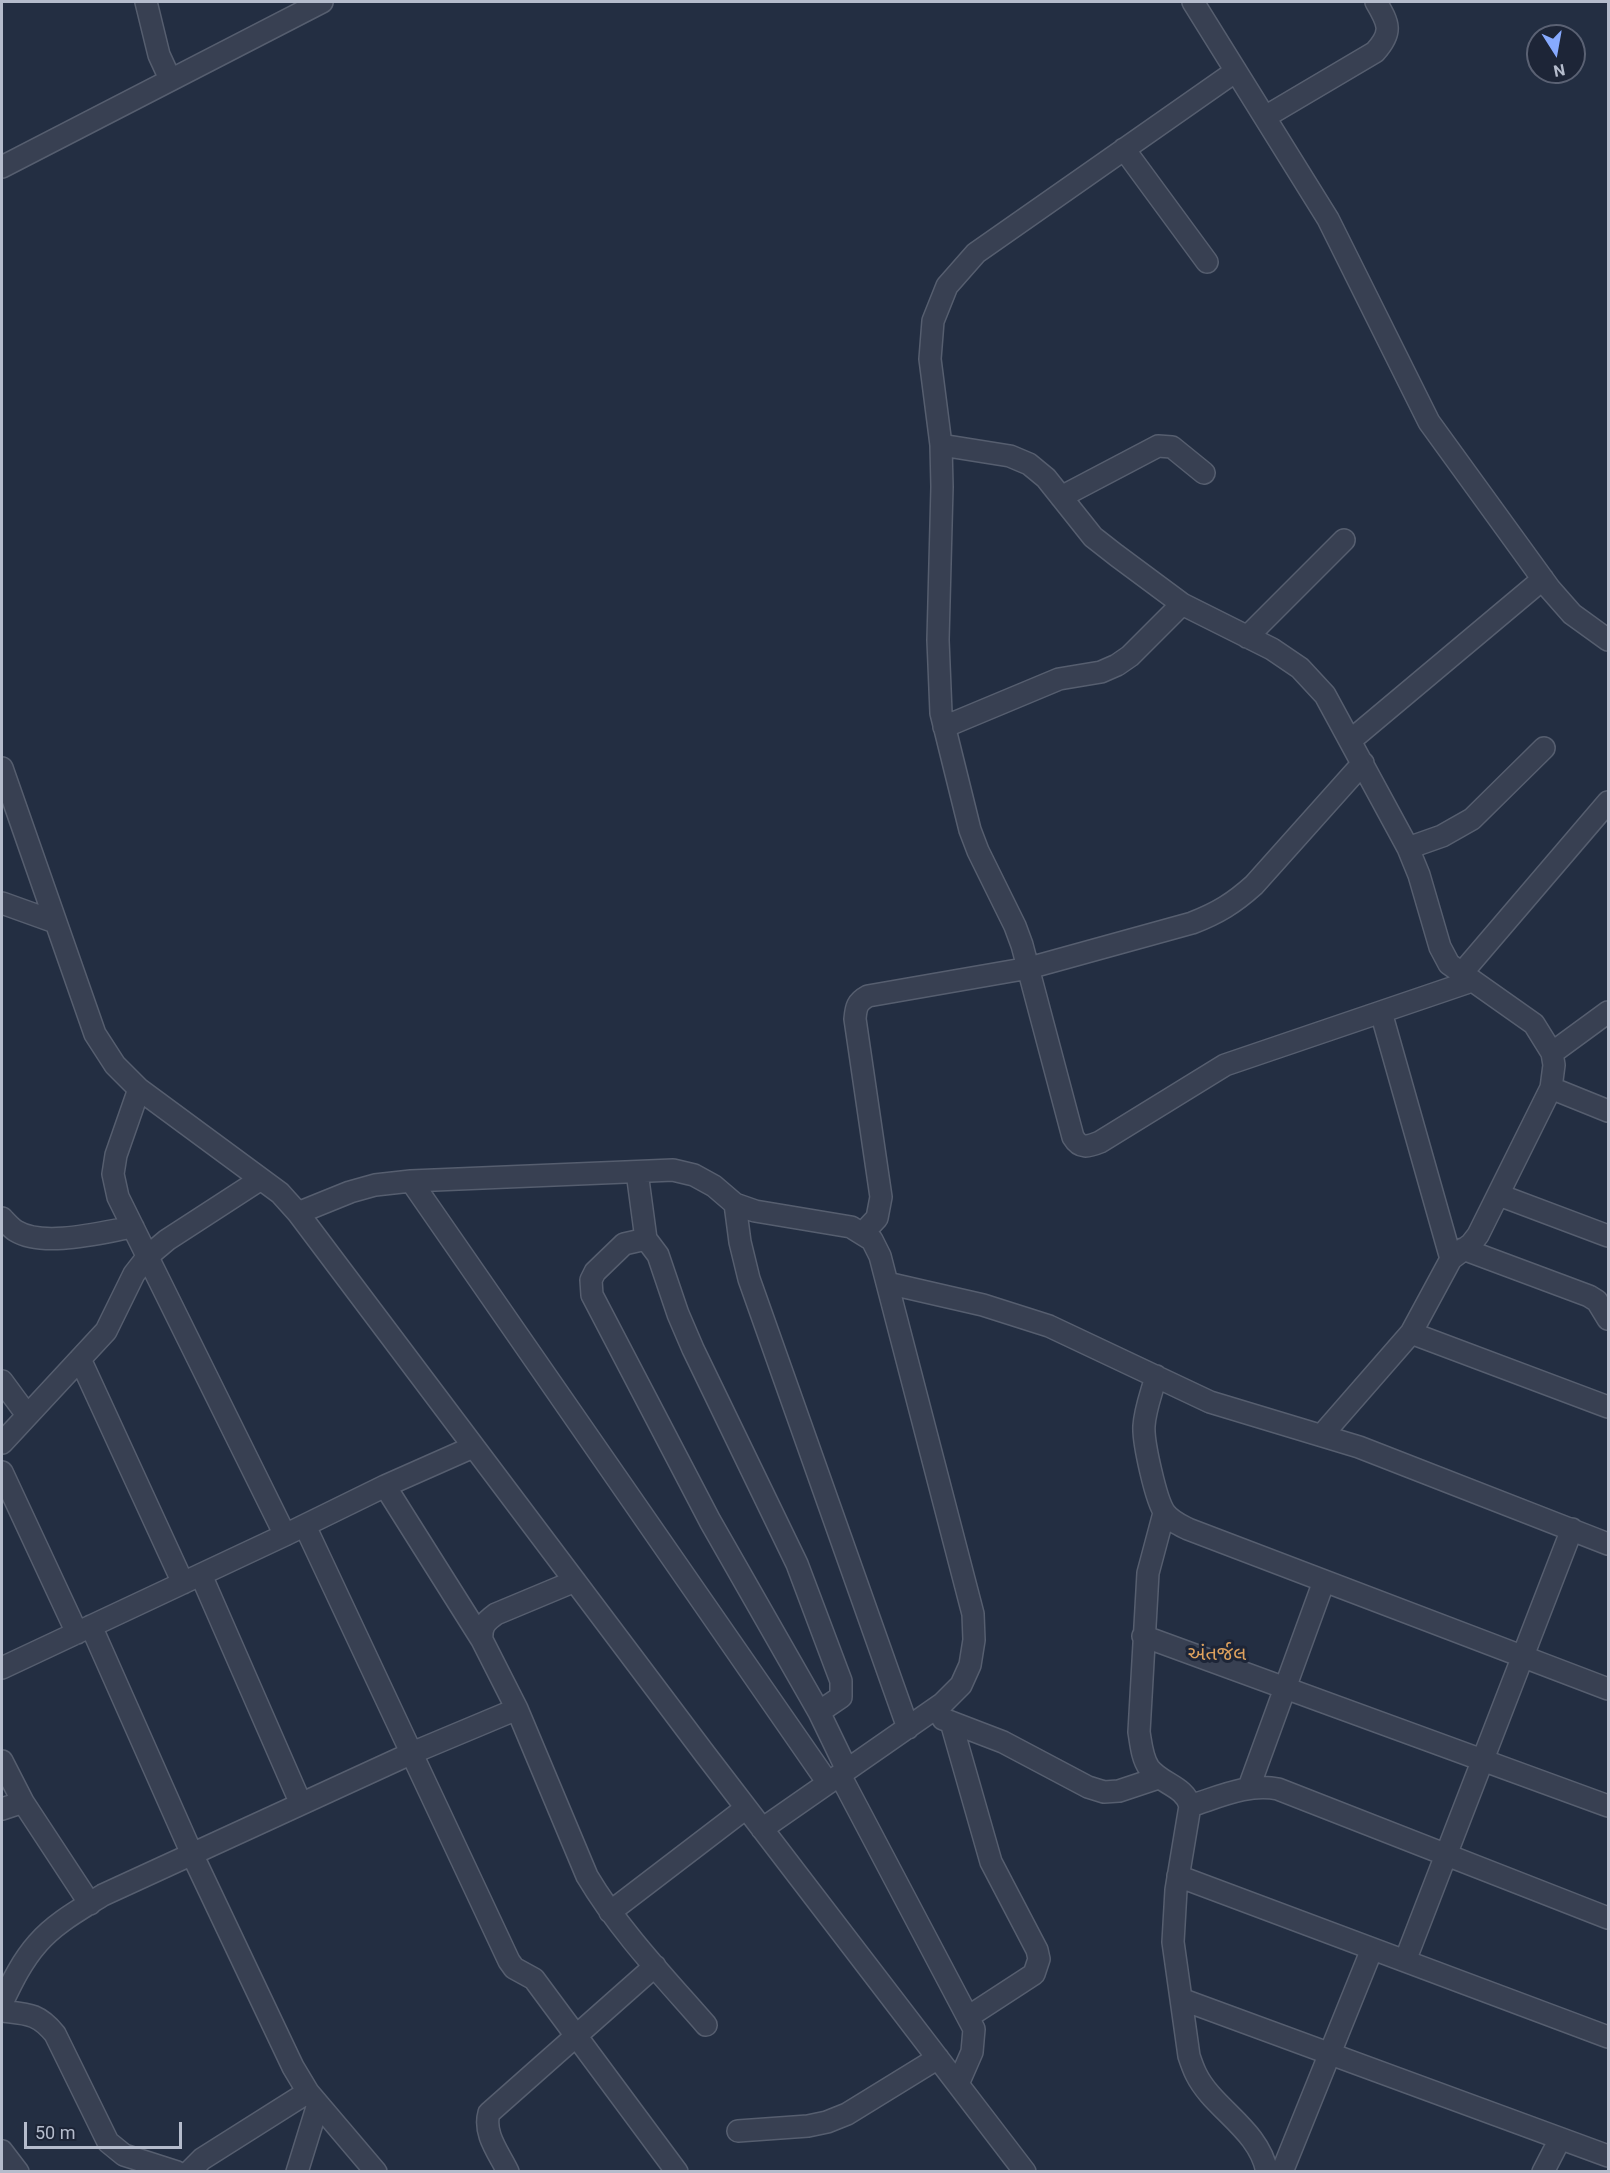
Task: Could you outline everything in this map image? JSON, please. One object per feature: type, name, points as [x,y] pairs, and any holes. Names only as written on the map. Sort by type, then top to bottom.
[{"type":"street","points":[[146,2],[159,55],[170,79]]},
{"type":"street","points":[[2,167],[322,2]]},
{"type":"street","points":[[1193,2],[1328,219],[1429,422],[1543,579],[1572,614],[1608,640]]},
{"type":"street","points":[[1265,117],[1375,52],[1386,40],[1388,28],[1376,2]]},
{"type":"street","points":[[1236,71],[976,253],[947,286],[933,321],[930,358],[941,445],[938,681],[941,713],[970,830],[1015,926],[1029,968],[1073,1137],[1077,1144],[1083,1147],[1100,1142],[1225,1065],[1382,1012],[1467,977],[1608,802]]},
{"type":"street","points":[[1124,149],[1207,262]]},
{"type":"street","points":[[941,445],[1010,456],[1029,464],[1047,478],[1093,537],[1182,604],[1272,650],[1300,668],[1325,695],[1408,848],[1419,875],[1440,947],[1449,964],[1534,1024],[1552,1053],[1554,1065],[1551,1088],[1479,1234],[1471,1244],[1457,1254],[1411,1333],[1322,1435]]},
{"type":"street","points":[[1061,497],[1158,446],[1172,447],[1204,472]]},
{"type":"street","points":[[1247,637],[1344,540]]},
{"type":"street","points":[[1351,740],[1543,579]]},
{"type":"street","points":[[944,727],[1059,679],[1101,672],[1117,665],[1130,656],[1182,604]]},
{"type":"street","points":[[1408,848],[1442,836],[1472,819],[1544,748]]},
{"type":"street","points":[[863,1233],[877,1218],[882,1197],[855,1019],[855,1008],[860,1000],[868,996],[1029,968],[1192,923],[1216,914],[1239,899],[1254,885],[1363,763]]},
{"type":"street","points":[[2,773],[95,1034],[115,1065],[139,1089],[280,1193],[298,1213],[746,1808],[1024,2172]]},
{"type":"street","points":[[2,903],[55,922]]},
{"type":"street","points":[[1382,1012],[1457,1254]]},
{"type":"street","points":[[1552,1053],[1608,1012]]},
{"type":"street","points":[[1551,1088],[1608,1111]]},
{"type":"street","points":[[139,1089],[116,1155],[113,1174],[118,1197],[285,1535]]},
{"type":"street","points":[[298,1213],[350,1192],[375,1185],[411,1181],[674,1170],[694,1175],[714,1186],[735,1204],[754,1211],[843,1225],[863,1233],[872,1240],[880,1256],[973,1614],[974,1640],[970,1665],[961,1685],[931,1713],[762,1829]]},
{"type":"street","points":[[637,1172],[646,1239],[658,1255],[678,1314],[693,1349],[792,1554],[837,1671],[842,1689],[841,1697],[819,1712]]},
{"type":"street","points":[[2,1443],[106,1331],[134,1274],[148,1256],[167,1240],[261,1179]]},
{"type":"street","points":[[411,1181],[838,1776],[974,2029],[972,2052],[958,2084]]},
{"type":"street","points":[[1498,1195],[1608,1236]]},
{"type":"street","points":[[735,1204],[740,1242],[749,1279],[908,1728]]},
{"type":"street","points":[[2,1218],[16,1231],[32,1237],[49,1238],[134,1227]]},
{"type":"street","points":[[646,1239],[624,1244],[595,1272],[591,1280],[592,1295],[710,1521],[819,1712],[838,1776]]},
{"type":"street","points":[[1457,1254],[1589,1296],[1598,1301],[1608,1319]]},
{"type":"street","points":[[887,1283],[983,1305],[1049,1326],[1210,1402],[1359,1447],[1608,1544]]},
{"type":"street","points":[[1411,1333],[1608,1407]]},
{"type":"street","points":[[80,1359],[192,1579],[301,1804]]},
{"type":"street","points":[[1156,1376],[1144,1429],[1158,1500],[1164,1513],[1174,1522],[1608,1689]]},
{"type":"street","points":[[2,1381],[27,1415]]},
{"type":"street","points":[[2,1668],[385,1486],[474,1447]]},
{"type":"street","points":[[2,1472],[84,1630],[293,2067],[313,2098],[376,2172]]},
{"type":"street","points":[[385,1486],[482,1640],[517,1709],[587,1876],[610,1912],[706,2025]]},
{"type":"street","points":[[1164,1513],[1148,1573],[1139,1732],[1142,1751],[1148,1767],[1158,1778],[1182,1791],[1188,1798],[1190,1806],[1178,1876],[1173,1942],[1190,2056],[1196,2074],[1203,2085],[1257,2145],[1267,2172]]},
{"type":"street","points":[[305,1526],[508,1961],[514,1968],[534,1979],[677,2172]]},
{"type":"street","points":[[1405,1961],[1572,1529]]},
{"type":"street","points":[[482,1640],[481,1628],[496,1614],[575,1581]]},
{"type":"street","points":[[1249,1787],[1324,1581]]},
{"type":"street","points":[[1143,1635],[1608,1806]]},
{"type":"street","points":[[2,2003],[20,1968],[39,1941],[69,1917],[103,1895],[412,1753],[517,1709]]},
{"type":"street","points":[[931,1713],[1003,1742],[1088,1787],[1104,1792],[1119,1791],[1158,1778]]},
{"type":"street","points":[[951,1722],[991,1862],[1037,1950],[1039,1959],[1034,1974],[968,2017]]},
{"type":"street","points":[[2,1761],[23,1802],[90,1904]]},
{"type":"street","points":[[1190,1806],[1249,1787],[1278,1788],[1608,1918]]},
{"type":"street","points":[[2,1809],[23,1802]]},
{"type":"street","points":[[610,1912],[746,1808]]},
{"type":"street","points":[[1178,1876],[1608,2037]]},
{"type":"street","points":[[1282,2172],[1372,1949]]},
{"type":"street","points":[[508,2172],[487,2130],[486,2122],[489,2113],[655,1966]]},
{"type":"street","points":[[1181,1999],[1608,2156]]},
{"type":"street","points":[[2,2010],[38,2018],[44,2021],[55,2034],[108,2142],[124,2155],[177,2172]]},
{"type":"street","points":[[738,2131],[808,2126],[827,2122],[847,2114],[938,2058]]},
{"type":"street","points":[[189,2172],[202,2159],[313,2098]]},
{"type":"street","points":[[297,2172],[313,2098]]},
{"type":"street","points":[[1543,2172],[1560,2139]]},
{"type":"street","points":[[2,2151],[18,2172]]},
{"type":"district","name":"અંતર્જલ","points":[[1217,1655]]}]
